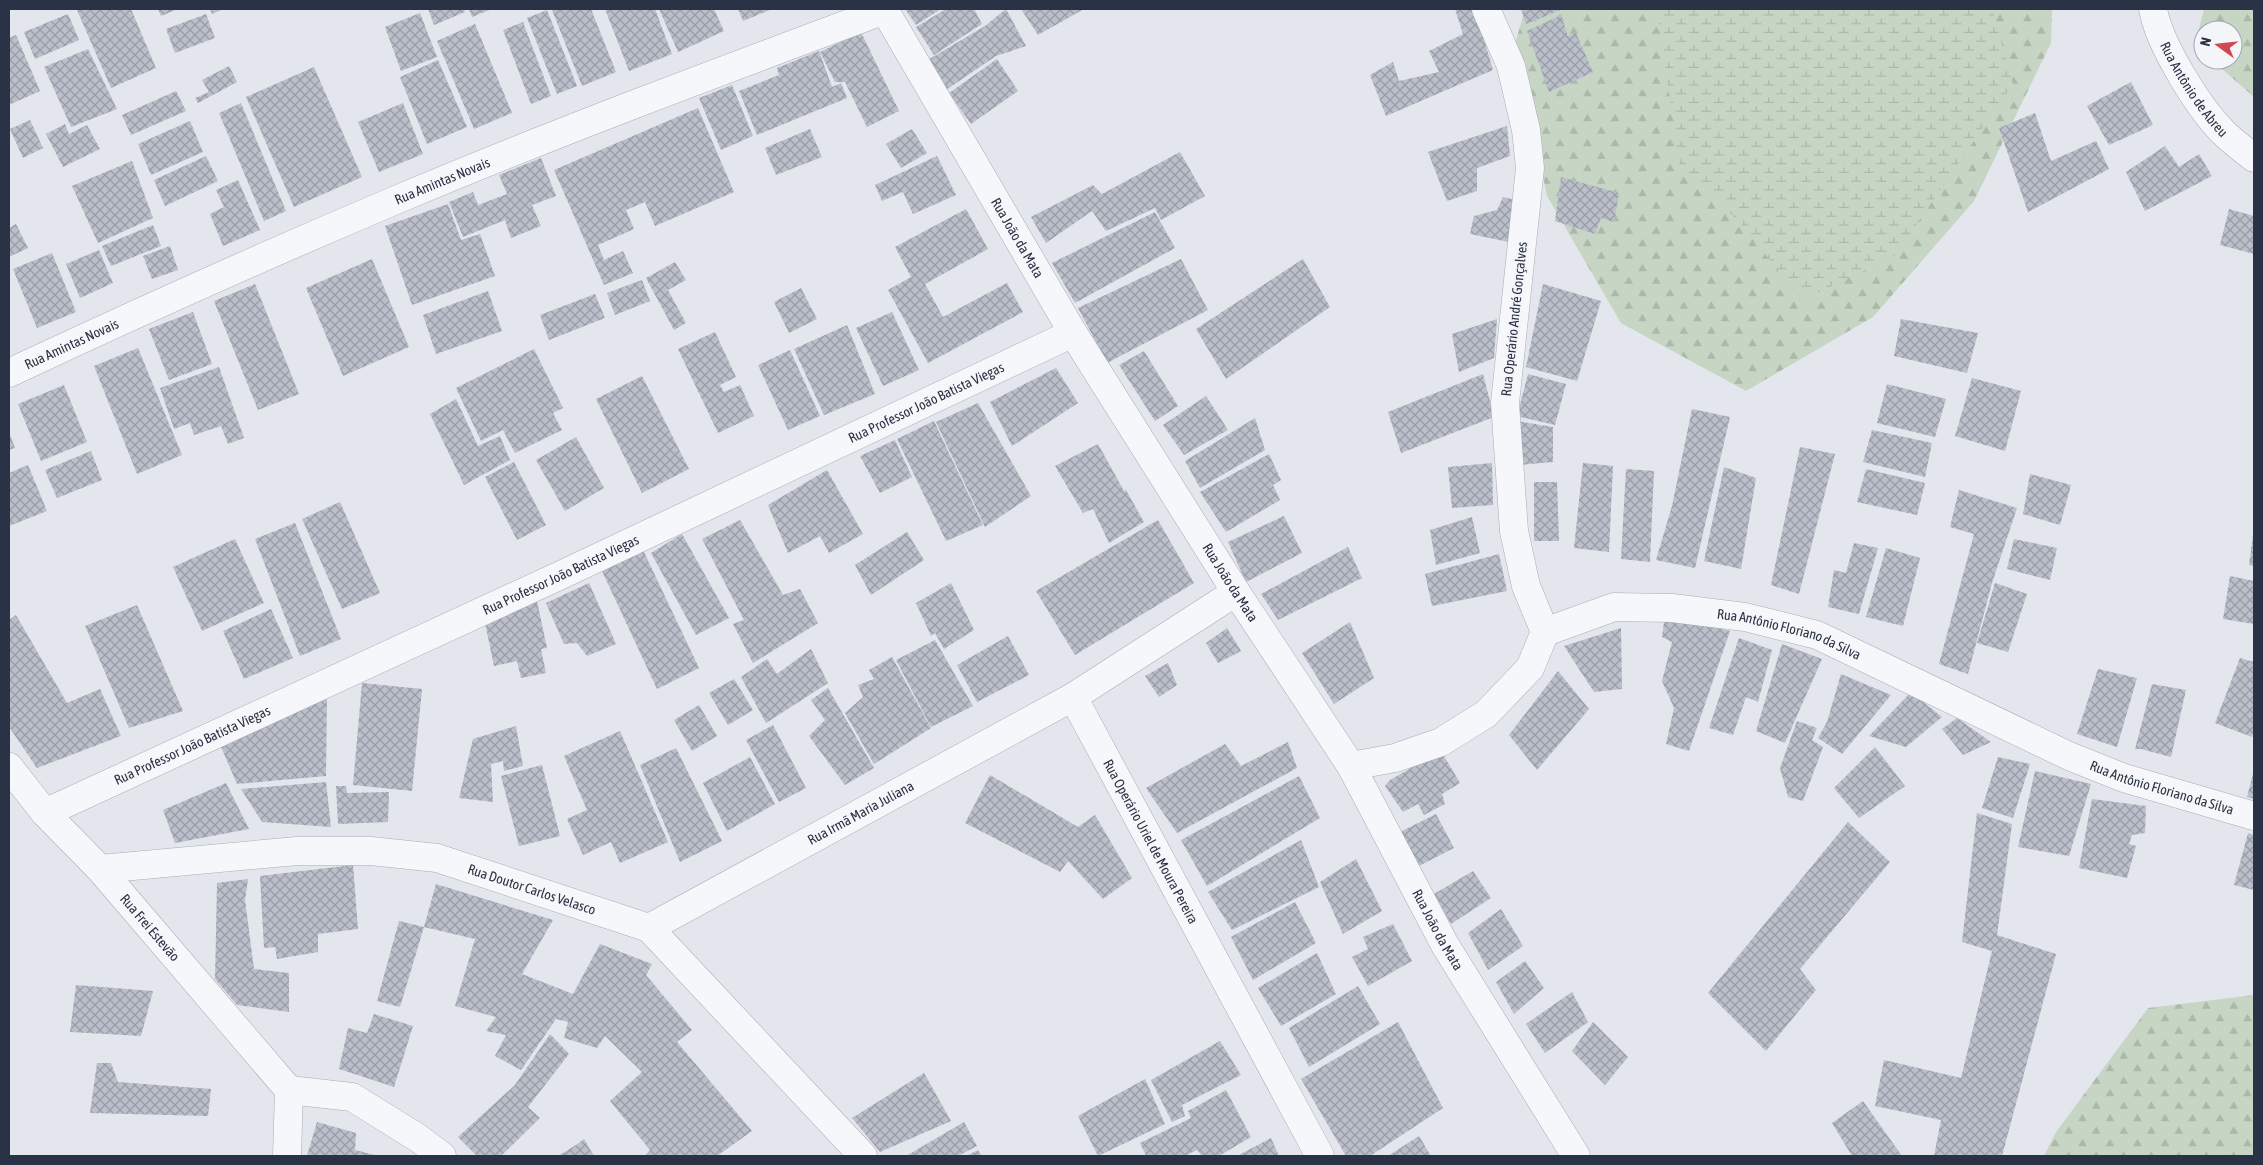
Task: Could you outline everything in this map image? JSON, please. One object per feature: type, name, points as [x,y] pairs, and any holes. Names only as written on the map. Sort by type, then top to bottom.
[{"type":"street","name":"Rua João da Mata","points":[[884,9],[1073,333],[1236,592],[1351,766],[1445,945],[1576,1156]]},
{"type":"street","name":"Rua Amintas Novais","points":[[9,373],[155,304],[398,199],[690,83],[884,9]]},
{"type":"street","name":"Rua Operário André Gonçalves","points":[[1486,9],[1511,66],[1526,130],[1530,168],[1505,403],[1514,531],[1526,586],[1544,632]]},
{"type":"street","name":"Rua Antônio de Abreu","points":[[2153,9],[2156,25],[2188,86],[2226,136],[2254,158]]},
{"type":"street","name":"Rua Professor João Batista Viegas","points":[[44,813],[561,575],[1073,333]]},
{"type":"street","points":[[1073,697],[1236,592]]},
{"type":"street","name":"Rua Antônio Floriano da Silva","points":[[1544,632],[1614,607],[1672,608],[1745,618],[1817,635],[2069,756],[2124,778],[2254,816]]},
{"type":"street","points":[[1351,766],[1395,758],[1441,742],[1486,714],[1530,668],[1544,632]]},
{"type":"street","name":"Rua Irmã Maria Juliana","points":[[649,928],[1073,697]]},
{"type":"street","name":"Rua Operário Uriel de Moura Pereira","points":[[1073,697],[1320,1156]]},
{"type":"street","name":"Rua Frei Estevão","points":[[9,766],[44,813],[100,870],[289,1090]]},
{"type":"street","name":"Rua Doutor Carlos Velasco","points":[[100,870],[297,851],[371,851],[437,858],[649,928],[863,1156]]},
{"type":"street","points":[[287,1156],[289,1090],[352,1097],[418,1138],[442,1156]]},
{"type":"green space","points":[[1525,9],[2052,9],[2051,43],[1974,201],[1873,317],[1746,391],[1621,323],[1547,196],[1515,44]]},
{"type":"green space","points":[[1657,9],[1992,9],[2013,84],[1895,256],[1802,300],[1741,224],[1679,163]]},
{"type":"green space","points":[[2204,9],[2254,9],[2254,97],[2223,70],[2243,70],[2243,20],[2201,20]]},
{"type":"green space","points":[[2254,995],[2254,1156],[2044,1156],[2056,1132],[2148,1008]]},
{"type":"building","points":[[131,9],[156,68],[111,88],[77,10]]},
{"type":"building","points":[[158,9],[178,9],[161,16]]},
{"type":"building","points":[[210,9],[223,9],[212,14]]},
{"type":"building","points":[[428,9],[464,9],[465,12],[434,25]]},
{"type":"building","points":[[469,9],[492,9],[472,17]]},
{"type":"building","points":[[591,9],[616,72],[582,86],[552,10]]},
{"type":"building","points":[[605,9],[655,9],[672,54],[629,71]]},
{"type":"building","points":[[659,9],[714,9],[724,31],[678,52]]},
{"type":"building","points":[[738,9],[772,9],[743,21]]},
{"type":"building","points":[[905,9],[941,9],[916,25]]},
{"type":"building","points":[[946,9],[974,9],[982,24],[934,55],[916,27]]},
{"type":"building","points":[[1006,9],[1026,46],[996,56],[946,90],[926,61],[985,26]]},
{"type":"building","points":[[1021,9],[1084,9],[1038,35]]},
{"type":"building","points":[[1455,9],[1475,9],[1493,70],[1386,116],[1370,75],[1393,62],[1399,81],[1439,72],[1429,51],[1463,34]]},
{"type":"building","points":[[1521,9],[1563,9],[1526,24]]},
{"type":"building","points":[[547,10],[577,86],[557,94],[527,18]]},
{"type":"building","points":[[420,13],[437,57],[401,71],[385,27]]},
{"type":"building","points":[[68,14],[79,40],[35,59],[24,32]]},
{"type":"building","points":[[206,14],[215,38],[175,53],[166,29]]},
{"type":"building","points":[[1561,15],[1568,36],[1576,33],[1593,72],[1549,92],[1527,31]]},
{"type":"building","points":[[523,22],[551,96],[531,104],[503,30]]},
{"type":"building","points":[[475,24],[512,113],[474,129],[437,41]]},
{"type":"building","points":[[861,32],[899,111],[867,127],[845,82],[835,82],[820,52]]},
{"type":"building","points":[[16,35],[40,91],[9,105],[9,38]]},
{"type":"building","points":[[88,49],[117,109],[71,127],[44,67]]},
{"type":"building","points":[[819,51],[832,87],[841,83],[847,98],[757,135],[739,91],[779,75],[777,68]]},
{"type":"building","points":[[997,59],[1018,91],[971,124],[949,93]]},
{"type":"building","points":[[438,60],[467,127],[427,144],[400,77]]},
{"type":"building","points":[[229,66],[237,82],[198,103],[195,98],[209,92],[202,80]]},
{"type":"building","points":[[314,67],[362,177],[294,207],[246,97]]},
{"type":"building","points":[[2131,82],[2153,125],[2109,145],[2087,106]]},
{"type":"building","points":[[732,85],[753,136],[721,150],[699,98]]},
{"type":"building","points":[[176,91],[186,111],[131,135],[122,115]]},
{"type":"building","points":[[241,103],[286,211],[264,221],[219,113]]},
{"type":"building","points":[[403,103],[423,154],[379,172],[358,122]]},
{"type":"building","points":[[698,108],[734,192],[655,226],[645,202],[626,210],[634,229],[598,245],[604,260],[623,251],[633,273],[604,285],[554,170]]},
{"type":"building","points":[[2035,113],[2051,161],[2096,141],[2109,169],[2028,212],[1999,128]]},
{"type":"building","points":[[30,120],[43,148],[23,158],[10,129]]},
{"type":"building","points":[[190,121],[203,152],[151,175],[138,144]]},
{"type":"building","points":[[65,124],[69,134],[87,125],[100,149],[63,167],[46,134]]},
{"type":"building","points":[[1507,126],[1510,156],[1477,168],[1477,191],[1447,201],[1428,152]]},
{"type":"building","points":[[810,129],[822,157],[776,175],[765,148]]},
{"type":"building","points":[[912,129],[927,153],[901,168],[886,144]]},
{"type":"building","points":[[2165,146],[2179,167],[2199,154],[2212,176],[2145,211],[2126,172]]},
{"type":"building","points":[[1180,152],[1205,196],[1161,220],[1155,208],[1106,231],[1092,211],[1046,243],[1031,217],[1093,185],[1102,194]]},
{"type":"building","points":[[206,156],[218,181],[165,206],[154,180]]},
{"type":"building","points":[[937,156],[956,195],[913,214],[903,192],[882,201],[875,185]]},
{"type":"building","points":[[541,158],[556,196],[532,205],[541,226],[511,238],[505,220],[463,237],[449,202],[473,192],[478,205],[507,194],[499,175]]},
{"type":"building","points":[[132,161],[153,218],[98,243],[72,186]]},
{"type":"building","points":[[1561,177],[1619,193],[1614,222],[1601,218],[1595,234],[1555,221]]},
{"type":"building","points":[[238,180],[260,230],[223,246],[210,214],[224,207],[216,190]]},
{"type":"building","points":[[1503,197],[1519,201],[1509,242],[1470,234],[1474,216],[1497,210]]},
{"type":"building","points":[[448,204],[461,240],[480,234],[495,276],[412,305],[385,226]]},
{"type":"building","points":[[966,209],[988,249],[925,284],[943,317],[1007,283],[1023,312],[928,363],[888,290],[911,277],[895,247]]},
{"type":"building","points":[[2229,209],[2254,216],[2254,254],[2220,245]]},
{"type":"building","points":[[1155,212],[1175,248],[1075,303],[1052,263]]},
{"type":"building","points":[[16,224],[28,248],[9,257],[9,228]]},
{"type":"building","points":[[153,225],[161,246],[111,266],[102,246]]},
{"type":"building","points":[[170,246],[178,270],[152,279],[143,256]]},
{"type":"building","points":[[99,250],[113,283],[80,298],[66,264]]},
{"type":"building","points":[[52,253],[76,312],[37,328],[13,269]]},
{"type":"building","points":[[372,259],[409,347],[343,376],[306,288]]},
{"type":"building","points":[[1181,259],[1208,310],[1107,363],[1078,308]]},
{"type":"building","points":[[1303,259],[1330,307],[1226,379],[1196,329]]},
{"type":"building","points":[[675,262],[686,280],[668,290],[686,323],[674,330],[646,278]]},
{"type":"building","points":[[642,280],[650,301],[615,315],[607,293]]},
{"type":"building","points":[[255,284],[299,394],[258,410],[214,301]]},
{"type":"building","points":[[1543,284],[1601,301],[1577,381],[1526,367]]},
{"type":"building","points":[[801,288],[817,319],[789,333],[774,302]]},
{"type":"building","points":[[488,291],[502,331],[436,354],[423,315]]},
{"type":"building","points":[[595,294],[605,318],[549,340],[540,315]]},
{"type":"building","points":[[193,312],[212,364],[169,380],[149,329]]},
{"type":"building","points":[[892,312],[919,370],[883,386],[856,328]]},
{"type":"building","points":[[1497,319],[1494,358],[1459,372],[1452,334]]},
{"type":"building","points":[[1901,319],[1978,333],[1967,373],[1894,356]]},
{"type":"building","points":[[847,325],[875,394],[824,415],[794,349]]},
{"type":"building","points":[[715,332],[736,377],[720,385],[724,392],[740,385],[754,416],[718,433],[678,349]]},
{"type":"building","points":[[138,348],[182,455],[137,474],[94,366]]},
{"type":"building","points":[[534,349],[563,408],[553,413],[562,430],[515,453],[503,430],[481,441],[456,388]]},
{"type":"building","points":[[790,350],[820,416],[788,430],[758,365]]},
{"type":"building","points":[[1144,351],[1178,406],[1155,421],[1119,365]]},
{"type":"building","points":[[219,367],[244,438],[228,444],[221,426],[194,435],[190,423],[174,429],[160,388]]},
{"type":"building","points":[[1056,368],[1078,403],[1012,446],[990,402]]},
{"type":"building","points":[[1483,374],[1494,417],[1401,453],[1388,412]]},
{"type":"building","points":[[1528,374],[1566,384],[1555,425],[1517,416]]},
{"type":"building","points":[[642,376],[689,469],[642,493],[596,399]]},
{"type":"building","points":[[1972,378],[2021,391],[2005,451],[1955,436]]},
{"type":"building","points":[[1887,384],[1946,399],[1935,437],[1877,423]]},
{"type":"building","points":[[64,385],[87,442],[41,461],[18,404]]},
{"type":"building","points":[[1206,396],[1228,430],[1184,455],[1163,425]]},
{"type":"building","points":[[456,399],[478,446],[500,436],[510,460],[464,485],[430,414]]},
{"type":"building","points":[[978,403],[1031,496],[985,527],[936,422]]},
{"type":"building","points":[[1692,409],[1730,417],[1695,568],[1656,560],[1672,506]]},
{"type":"building","points":[[1255,418],[1265,450],[1200,488],[1185,461]]},
{"type":"building","points":[[934,421],[983,525],[946,541],[897,439]]},
{"type":"building","points":[[1517,421],[1553,427],[1553,462],[1519,465]]},
{"type":"building","points":[[1872,430],[1932,443],[1925,477],[1863,462]]},
{"type":"building","points":[[9,432],[15,448],[9,450]]},
{"type":"building","points":[[576,437],[604,488],[565,511],[536,460]]},
{"type":"building","points":[[895,440],[912,477],[880,493],[860,456]]},
{"type":"building","points":[[1098,444],[1144,522],[1109,543],[1093,509],[1083,513],[1055,466]]},
{"type":"building","points":[[1800,447],[1835,454],[1799,594],[1771,585]]},
{"type":"building","points":[[91,451],[102,480],[57,498],[45,470]]},
{"type":"building","points":[[1269,454],[1281,480],[1273,485],[1280,500],[1226,532],[1200,492]]},
{"type":"building","points":[[514,462],[546,525],[517,540],[485,477]]},
{"type":"building","points":[[1492,463],[1493,505],[1452,508],[1448,467]]},
{"type":"building","points":[[1583,463],[1613,466],[1609,552],[1574,548]]},
{"type":"building","points":[[28,465],[47,511],[9,526],[9,473]]},
{"type":"building","points":[[1724,467],[1756,478],[1741,569],[1704,561]]},
{"type":"building","points":[[1626,469],[1654,471],[1650,562],[1621,559]]},
{"type":"building","points":[[1866,469],[1925,483],[1917,515],[1857,502]]},
{"type":"building","points":[[827,470],[863,534],[829,553],[820,536],[788,553],[768,505]]},
{"type":"building","points":[[2030,474],[2071,485],[2060,525],[2023,514]]},
{"type":"building","points":[[1534,482],[1557,482],[1559,541],[1534,541]]},
{"type":"building","points":[[1959,490],[2017,508],[1992,583],[1968,674],[1939,664],[1974,534],[1950,527]]},
{"type":"building","points":[[340,502],[380,593],[342,609],[302,519]]},
{"type":"building","points":[[1284,516],[1302,553],[1246,582],[1228,542]]},
{"type":"building","points":[[1472,517],[1480,553],[1436,565],[1430,530]]},
{"type":"building","points":[[740,520],[783,595],[800,589],[818,623],[753,663],[733,624],[744,620],[702,539]]},
{"type":"building","points":[[1158,520],[1194,583],[1075,655],[1036,591]]},
{"type":"building","points":[[295,523],[341,639],[300,656],[255,539]]},
{"type":"building","points":[[907,532],[924,560],[871,595],[855,565]]},
{"type":"building","points":[[682,534],[729,618],[696,635],[651,553]]},
{"type":"building","points":[[2254,535],[2254,566],[2249,565]]},
{"type":"building","points":[[235,539],[264,603],[202,631],[173,567]]},
{"type":"building","points":[[2014,539],[2057,548],[2050,580],[2007,569]]},
{"type":"building","points":[[1854,543],[1878,548],[1859,614],[1828,607],[1834,570],[1846,573]]},
{"type":"building","points":[[1348,547],[1362,578],[1278,620],[1261,594]]},
{"type":"building","points":[[1886,548],[1920,558],[1903,626],[1866,617]]},
{"type":"building","points":[[643,550],[699,668],[657,689],[602,571]]},
{"type":"building","points":[[1499,554],[1507,591],[1432,606],[1425,574]]},
{"type":"building","points":[[2230,576],[2254,581],[2254,624],[2223,619]]},
{"type":"building","points":[[589,583],[616,644],[587,656],[577,643],[564,644],[546,603]]},
{"type":"building","points":[[951,583],[974,630],[944,649],[935,633],[931,636],[916,603]]},
{"type":"building","points":[[1995,583],[2027,594],[2008,652],[1977,643]]},
{"type":"building","points":[[537,601],[547,648],[541,649],[546,673],[521,678],[517,661],[494,666],[483,613]]},
{"type":"building","points":[[137,605],[183,711],[129,728],[85,626]]},
{"type":"building","points":[[271,609],[293,658],[244,679],[223,631]]},
{"type":"building","points":[[16,615],[67,703],[100,689],[121,736],[37,768],[9,727],[9,620]]},
{"type":"building","points":[[1665,615],[1730,631],[1689,751],[1666,744],[1674,708],[1662,681],[1672,642],[1662,637]]},
{"type":"building","points":[[1350,622],[1374,678],[1334,704],[1302,653]]},
{"type":"building","points":[[1227,628],[1241,651],[1218,663],[1206,643]]},
{"type":"building","points":[[1621,628],[1622,689],[1594,692],[1564,646]]},
{"type":"building","points":[[1008,636],[1029,675],[977,702],[957,665]]},
{"type":"building","points":[[1739,638],[1772,650],[1758,702],[1746,697],[1733,735],[1709,728]]},
{"type":"building","points":[[935,640],[973,706],[931,727],[896,660]]},
{"type":"building","points":[[1782,644],[1822,659],[1785,743],[1756,731]]},
{"type":"building","points":[[811,649],[828,683],[766,723],[741,677],[767,659],[777,674]]},
{"type":"building","points":[[892,657],[931,728],[874,764],[845,713],[863,697],[858,685],[874,679],[869,670]]},
{"type":"building","points":[[2240,658],[2254,662],[2254,729],[2252,737],[2215,723]]},
{"type":"building","points":[[1168,663],[1177,685],[1159,697],[1145,676]]},
{"type":"building","points":[[2098,669],[2137,678],[2117,747],[2077,734]]},
{"type":"building","points":[[1558,671],[1589,709],[1537,770],[1509,735]]},
{"type":"building","points":[[1841,674],[1891,695],[1842,754],[1818,738],[1827,722]]},
{"type":"building","points":[[734,679],[753,710],[728,725],[709,693]]},
{"type":"building","points":[[362,683],[422,689],[412,791],[353,785]]},
{"type":"building","points":[[2152,684],[2186,690],[2171,757],[2135,749]]},
{"type":"building","points":[[828,688],[874,768],[845,785],[809,736],[825,720],[811,700]]},
{"type":"building","points":[[327,692],[326,776],[237,784],[219,742]]},
{"type":"building","points":[[1911,692],[1942,717],[1906,747],[1869,736]]},
{"type":"building","points":[[699,705],[717,736],[692,751],[674,720]]},
{"type":"building","points":[[1957,718],[1991,742],[1963,755],[1942,729]]},
{"type":"building","points":[[1797,721],[1817,728],[1812,740],[1823,747],[1803,801],[1788,797],[1780,768]]},
{"type":"building","points":[[773,725],[806,788],[779,802],[746,740]]},
{"type":"building","points":[[516,726],[523,766],[504,771],[503,761],[491,764],[493,802],[459,798],[473,739]]},
{"type":"building","points":[[620,731],[668,842],[620,863],[611,842],[583,855],[567,819],[587,810],[564,756]]},
{"type":"building","points":[[1288,742],[1297,768],[1177,833],[1146,788],[1225,744],[1241,766]]},
{"type":"building","points":[[1875,747],[1905,786],[1859,818],[1834,788]]},
{"type":"building","points":[[676,748],[722,841],[680,862],[640,765]]},
{"type":"building","points":[[1441,751],[1460,783],[1442,794],[1445,804],[1424,815],[1418,804],[1403,812],[1385,786],[1390,780]]},
{"type":"building","points":[[750,757],[775,804],[727,831],[703,783]]},
{"type":"building","points":[[1998,757],[2030,764],[2013,818],[1982,808]]},
{"type":"building","points":[[542,765],[560,836],[519,846],[501,776]]},
{"type":"building","points":[[2254,770],[2254,799],[2247,797]]},
{"type":"building","points":[[2035,771],[2091,784],[2069,856],[2018,847]]},
{"type":"building","points":[[990,775],[1078,827],[1095,815],[1132,878],[1103,899],[1068,861],[1060,872],[965,823]]},
{"type":"building","points":[[1299,776],[1320,818],[1207,886],[1181,840]]},
{"type":"building","points":[[326,782],[331,827],[262,822],[241,789]]},
{"type":"building","points":[[226,783],[249,829],[175,843],[163,810]]},
{"type":"building","points":[[336,786],[346,786],[347,793],[389,792],[388,822],[338,824]]},
{"type":"building","points":[[2092,799],[2146,806],[2145,833],[2132,835],[2129,844],[2136,846],[2127,878],[2079,868]]},
{"type":"building","points":[[1977,813],[2012,824],[1997,935],[2056,954],[2002,1156],[1934,1156],[1941,1120],[1875,1106],[1884,1060],[1961,1078],[1992,951],[1962,942]]},
{"type":"building","points":[[1436,814],[1454,848],[1415,868],[1398,833]]},
{"type":"building","points":[[1848,822],[1890,862],[1800,969],[1816,990],[1766,1051],[1708,993]]},
{"type":"building","points":[[2248,833],[2254,835],[2254,890],[2234,885]]},
{"type":"building","points":[[1301,840],[1319,887],[1232,930],[1208,892]]},
{"type":"building","points":[[1356,859],[1382,911],[1343,934],[1320,882]]},
{"type":"building","points":[[353,865],[358,929],[318,934],[318,952],[277,959],[275,947],[264,948],[260,876]]},
{"type":"building","points":[[1473,871],[1491,898],[1451,924],[1434,894]]},
{"type":"building","points":[[248,879],[245,900],[254,969],[289,973],[289,1012],[237,1005],[215,979],[217,883]]},
{"type":"building","points":[[436,884],[553,920],[522,974],[573,994],[600,944],[652,964],[646,975],[692,1030],[677,1042],[752,1131],[717,1156],[645,1156],[650,1150],[610,1101],[642,1072],[605,1036],[597,1048],[564,1038],[568,1022],[556,1019],[521,1070],[495,1056],[506,1035],[486,1031],[496,1017],[455,1006],[475,939],[424,927]]},
{"type":"building","points":[[1295,902],[1316,943],[1253,980],[1231,937]]},
{"type":"building","points":[[1501,909],[1523,946],[1488,970],[1468,933]]},
{"type":"building","points":[[399,921],[424,927],[400,1007],[377,1001]]},
{"type":"building","points":[[1393,924],[1412,961],[1368,986],[1352,957],[1368,949],[1363,937]]},
{"type":"building","points":[[1317,953],[1336,994],[1281,1026],[1258,988]]},
{"type":"building","points":[[1525,961],[1544,988],[1514,1014],[1496,982]]},
{"type":"building","points":[[76,985],[153,991],[141,1036],[70,1032]]},
{"type":"building","points":[[1358,986],[1380,1024],[1309,1067],[1289,1028]]},
{"type":"building","points":[[1572,992],[1588,1022],[1545,1053],[1526,1024]]},
{"type":"building","points":[[374,1014],[413,1026],[394,1087],[339,1069],[348,1028],[367,1033]]},
{"type":"building","points":[[1398,1022],[1443,1108],[1370,1156],[1346,1156],[1301,1079]]},
{"type":"building","points":[[1593,1022],[1628,1057],[1605,1085],[1572,1051]]},
{"type":"building","points":[[550,1034],[569,1054],[528,1107],[540,1118],[501,1156],[477,1156],[458,1137],[515,1085]]},
{"type":"building","points":[[1220,1041],[1241,1075],[1182,1105],[1185,1116],[1172,1122],[1151,1080]]},
{"type":"building","points":[[97,1063],[111,1063],[118,1082],[211,1089],[208,1116],[90,1113]]},
{"type":"building","points":[[924,1073],[951,1121],[880,1152],[852,1118]]},
{"type":"building","points":[[1145,1079],[1165,1124],[1098,1156],[1078,1116]]},
{"type":"building","points":[[1226,1090],[1251,1137],[1219,1156],[1202,1156],[1197,1150],[1185,1156],[1146,1156],[1140,1143],[1191,1118],[1188,1111]]},
{"type":"building","points":[[1863,1101],[1902,1156],[1852,1156],[1832,1123]]},
{"type":"building","points":[[317,1122],[356,1133],[355,1150],[379,1156],[307,1156]]},
{"type":"building","points":[[964,1122],[977,1146],[958,1156],[906,1156]]},
{"type":"building","points":[[1419,1136],[1431,1156],[1388,1156]]},
{"type":"building","points":[[1271,1138],[1279,1156],[1237,1156]]},
{"type":"building","points":[[584,1139],[594,1156],[558,1156],[576,1145]]},
{"type":"building","points":[[978,1150],[982,1156],[966,1156]]}]
